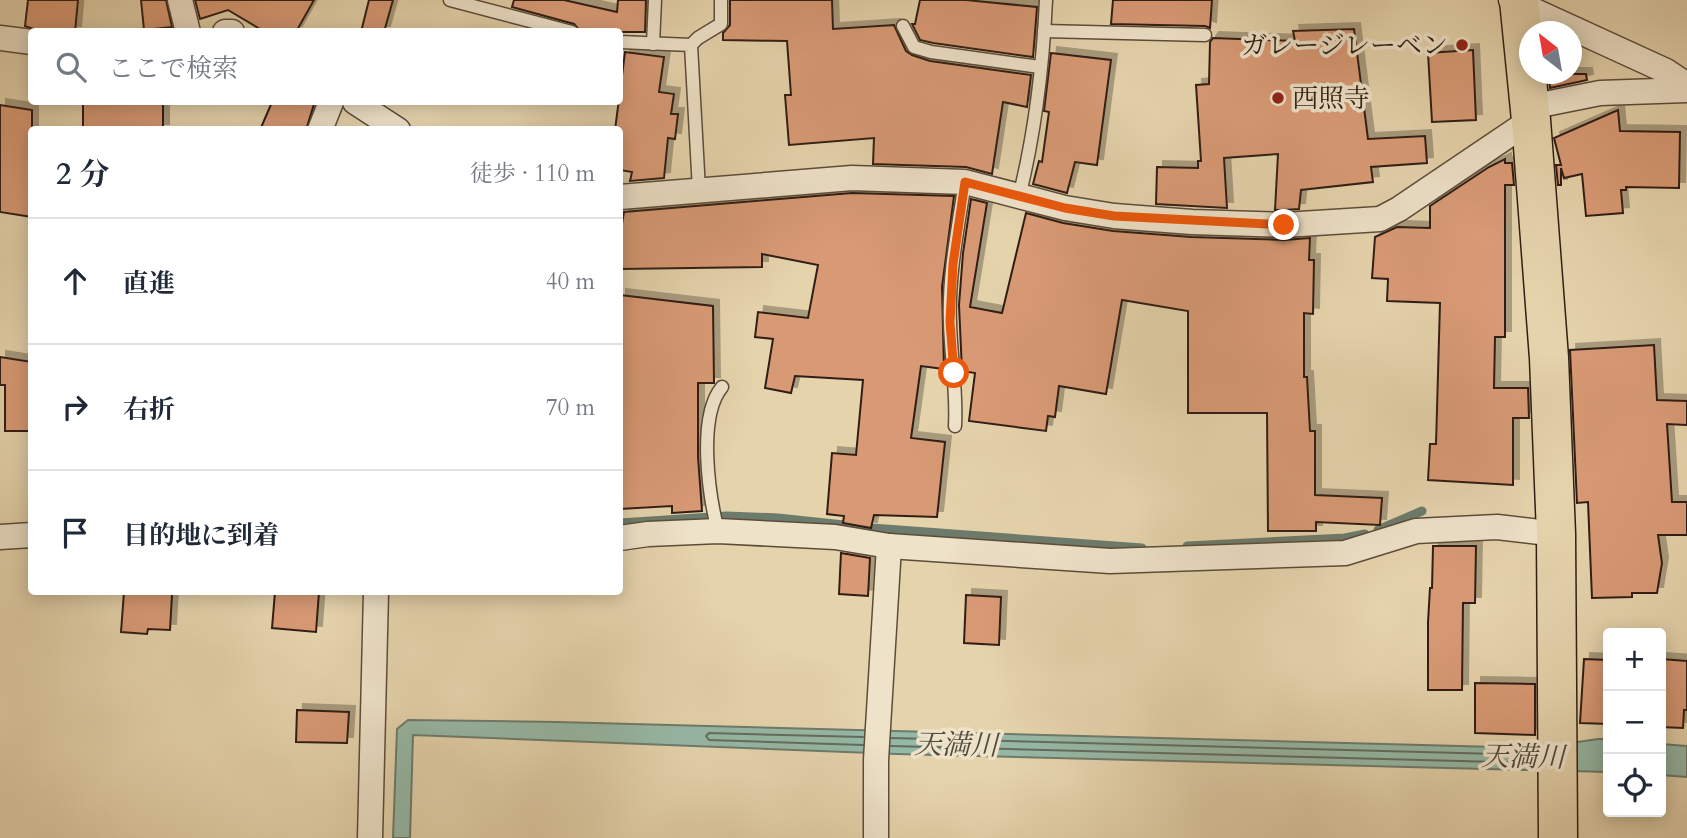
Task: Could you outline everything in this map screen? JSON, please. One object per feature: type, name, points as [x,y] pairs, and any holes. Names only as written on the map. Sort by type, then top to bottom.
[{"type":"main road","points":[[1517,1],[1531,114],[1549,358],[1556,534],[1558,838]]},
{"type":"street","points":[[180,0],[187,28]]},
{"type":"street","points":[[1517,1],[1667,71],[1687,88]]},
{"type":"street","points":[[0,38],[28,42]]},
{"type":"street","points":[[623,197],[852,178],[965,182],[1065,208],[1164,220],[1284,225],[1380,219],[1399,209],[1531,114],[1600,93],[1687,88]]},
{"type":"street","points":[[322,126],[330,105]]},
{"type":"street","points":[[360,105],[392,126]]},
{"type":"street","points":[[623,538],[718,531],[835,537],[889,546],[1110,561],[1345,553],[1416,531],[1497,527],[1556,534]]},
{"type":"street","points":[[0,537],[28,535]]},
{"type":"street","points":[[876,838],[876,760],[889,546]]},
{"type":"street","points":[[370,838],[376,595]]},
{"type":"lane","points":[[450,0],[557,28]]},
{"type":"lane","points":[[653,44],[656,0]]},
{"type":"lane","points":[[699,190],[691,46],[698,38],[721,24],[721,0]]},
{"type":"lane","points":[[1019,197],[1040,67],[1046,0]]},
{"type":"lane","points":[[903,26],[914,47],[931,52],[1040,67]]},
{"type":"lane","points":[[1044,31],[1205,34]]},
{"type":"lane","points":[[623,42],[691,46]]},
{"type":"lane","points":[[955,426],[957,395],[950,322],[953,264],[965,182]]},
{"type":"lane","points":[[718,531],[709,497],[707,437],[715,396],[722,387]]},
{"type":"water","name":"天満川","points":[[408,720],[557,722],[1537,748],[1603,739],[1603,772],[897,754],[413,735],[410,838],[393,838],[397,729]]},
{"type":"water","points":[[1666,744],[1687,746],[1687,777],[1666,775]]},
{"type":"building","points":[[28,0],[78,0],[75,28],[25,26]]},
{"type":"building","points":[[141,0],[166,0],[172,27],[144,28]]},
{"type":"building","points":[[195,0],[314,0],[298,28],[258,28],[228,10],[200,19]]},
{"type":"building","points":[[369,0],[393,0],[385,28],[362,28]]},
{"type":"building","points":[[514,0],[564,0],[617,12],[618,0],[646,0],[645,32],[623,32],[623,28],[578,28],[574,24],[512,7]]},
{"type":"building","points":[[730,0],[832,0],[833,29],[894,25],[906,51],[912,55],[930,61],[1031,75],[1027,107],[1003,102],[992,174],[966,167],[873,164],[874,138],[789,145],[785,95],[791,95],[787,41],[723,40],[723,33],[730,25]]},
{"type":"building","points":[[920,0],[966,0],[1037,7],[1033,57],[920,40],[912,24],[915,24]]},
{"type":"building","points":[[1113,0],[1212,0],[1210,28],[1111,24]]},
{"type":"building","points":[[1354,29],[1368,139],[1425,136],[1427,163],[1371,167],[1373,182],[1301,190],[1299,209],[1275,210],[1278,154],[1224,158],[1227,208],[1156,204],[1157,167],[1198,168],[1198,161],[1201,161],[1196,85],[1209,84],[1210,42],[1213,38],[1295,41],[1293,31]]},
{"type":"building","points":[[1473,50],[1476,120],[1432,122],[1428,53]]},
{"type":"building","points":[[625,52],[664,57],[659,92],[674,94],[671,114],[678,114],[675,139],[668,138],[664,178],[630,181],[632,172],[623,170],[623,126],[616,126],[618,105],[623,105]]},
{"type":"building","points":[[1051,53],[1111,60],[1097,165],[1075,162],[1067,193],[1033,184],[1039,161],[1042,162],[1049,112],[1044,111]]},
{"type":"building","points":[[1549,84],[1568,84],[1550,88]]},
{"type":"building","points":[[0,105],[32,110],[32,126],[28,126],[28,216],[0,212]]},
{"type":"building","points":[[83,105],[163,105],[163,126],[83,126]]},
{"type":"building","points":[[271,105],[314,105],[307,126],[262,126]]},
{"type":"building","points":[[1618,110],[1620,131],[1680,132],[1679,188],[1626,187],[1626,190],[1621,190],[1623,213],[1586,216],[1582,174],[1564,178],[1561,168],[1561,185],[1558,185],[1556,165],[1561,165],[1554,138]]},
{"type":"building","points":[[1505,159],[1505,163],[1512,163],[1514,185],[1505,185],[1505,337],[1495,337],[1494,388],[1528,388],[1529,418],[1513,418],[1513,485],[1428,480],[1430,444],[1436,444],[1440,303],[1387,301],[1388,279],[1372,278],[1375,237],[1397,227],[1430,228],[1430,206]]},
{"type":"building","points":[[852,193],[954,196],[942,287],[944,369],[921,366],[911,438],[945,442],[937,517],[874,515],[871,528],[843,523],[844,516],[827,514],[832,453],[856,455],[863,380],[795,376],[791,393],[765,388],[773,339],[755,337],[758,312],[808,318],[818,265],[762,254],[762,267],[623,269],[624,212]]},
{"type":"building","points":[[971,199],[987,203],[970,307],[1002,313],[1026,213],[1063,223],[1113,231],[1191,237],[1284,240],[1310,238],[1309,260],[1314,260],[1313,314],[1304,313],[1304,377],[1307,377],[1310,431],[1315,431],[1315,495],[1382,498],[1380,525],[1316,522],[1316,531],[1268,531],[1267,413],[1188,413],[1188,311],[1122,300],[1106,394],[1059,386],[1055,417],[1048,416],[1046,431],[969,421],[975,373],[962,371],[959,305]]},
{"type":"building","points":[[623,295],[713,306],[714,383],[698,383],[698,457],[702,511],[672,513],[672,506],[623,509]]},
{"type":"building","points":[[1654,345],[1657,400],[1687,401],[1687,425],[1667,424],[1672,502],[1687,502],[1687,535],[1658,535],[1662,563],[1657,593],[1592,598],[1588,502],[1577,503],[1570,350]]},
{"type":"building","points":[[0,357],[28,361],[28,431],[5,431],[5,385],[0,385]]},
{"type":"building","points":[[1433,546],[1476,546],[1475,603],[1463,603],[1462,690],[1428,690],[1428,622]]},
{"type":"building","points":[[841,553],[870,558],[868,596],[839,594]]},
{"type":"building","points":[[124,595],[172,595],[170,630],[148,629],[147,634],[121,632]]},
{"type":"building","points":[[275,595],[319,595],[316,632],[272,628]]},
{"type":"building","points":[[966,595],[1001,597],[999,645],[964,643]]},
{"type":"building","points":[[1584,659],[1603,660],[1603,724],[1580,723]]},
{"type":"building","points":[[1666,659],[1687,661],[1687,710],[1684,710],[1683,728],[1666,727]]},
{"type":"building","points":[[1475,683],[1535,684],[1535,735],[1475,733]]},
{"type":"building","points":[[297,710],[349,712],[347,743],[296,742]]},
{"type":"waterway","points":[[1378,530],[1422,511]]},
{"type":"waterway","points":[[623,523],[727,516],[778,518],[872,528],[1142,548]]},
{"type":"waterway","points":[[1187,546],[1345,538],[1365,534]]},
{"type":"place","name":"ガレージレーベン","points":[[1462,45]]},
{"type":"place","name":"西照寺","points":[[1278,98]]},
{"type":"route","points":[[954,373],[950,322],[953,264],[965,182],[1065,208],[1114,216],[1284,225]]}]
